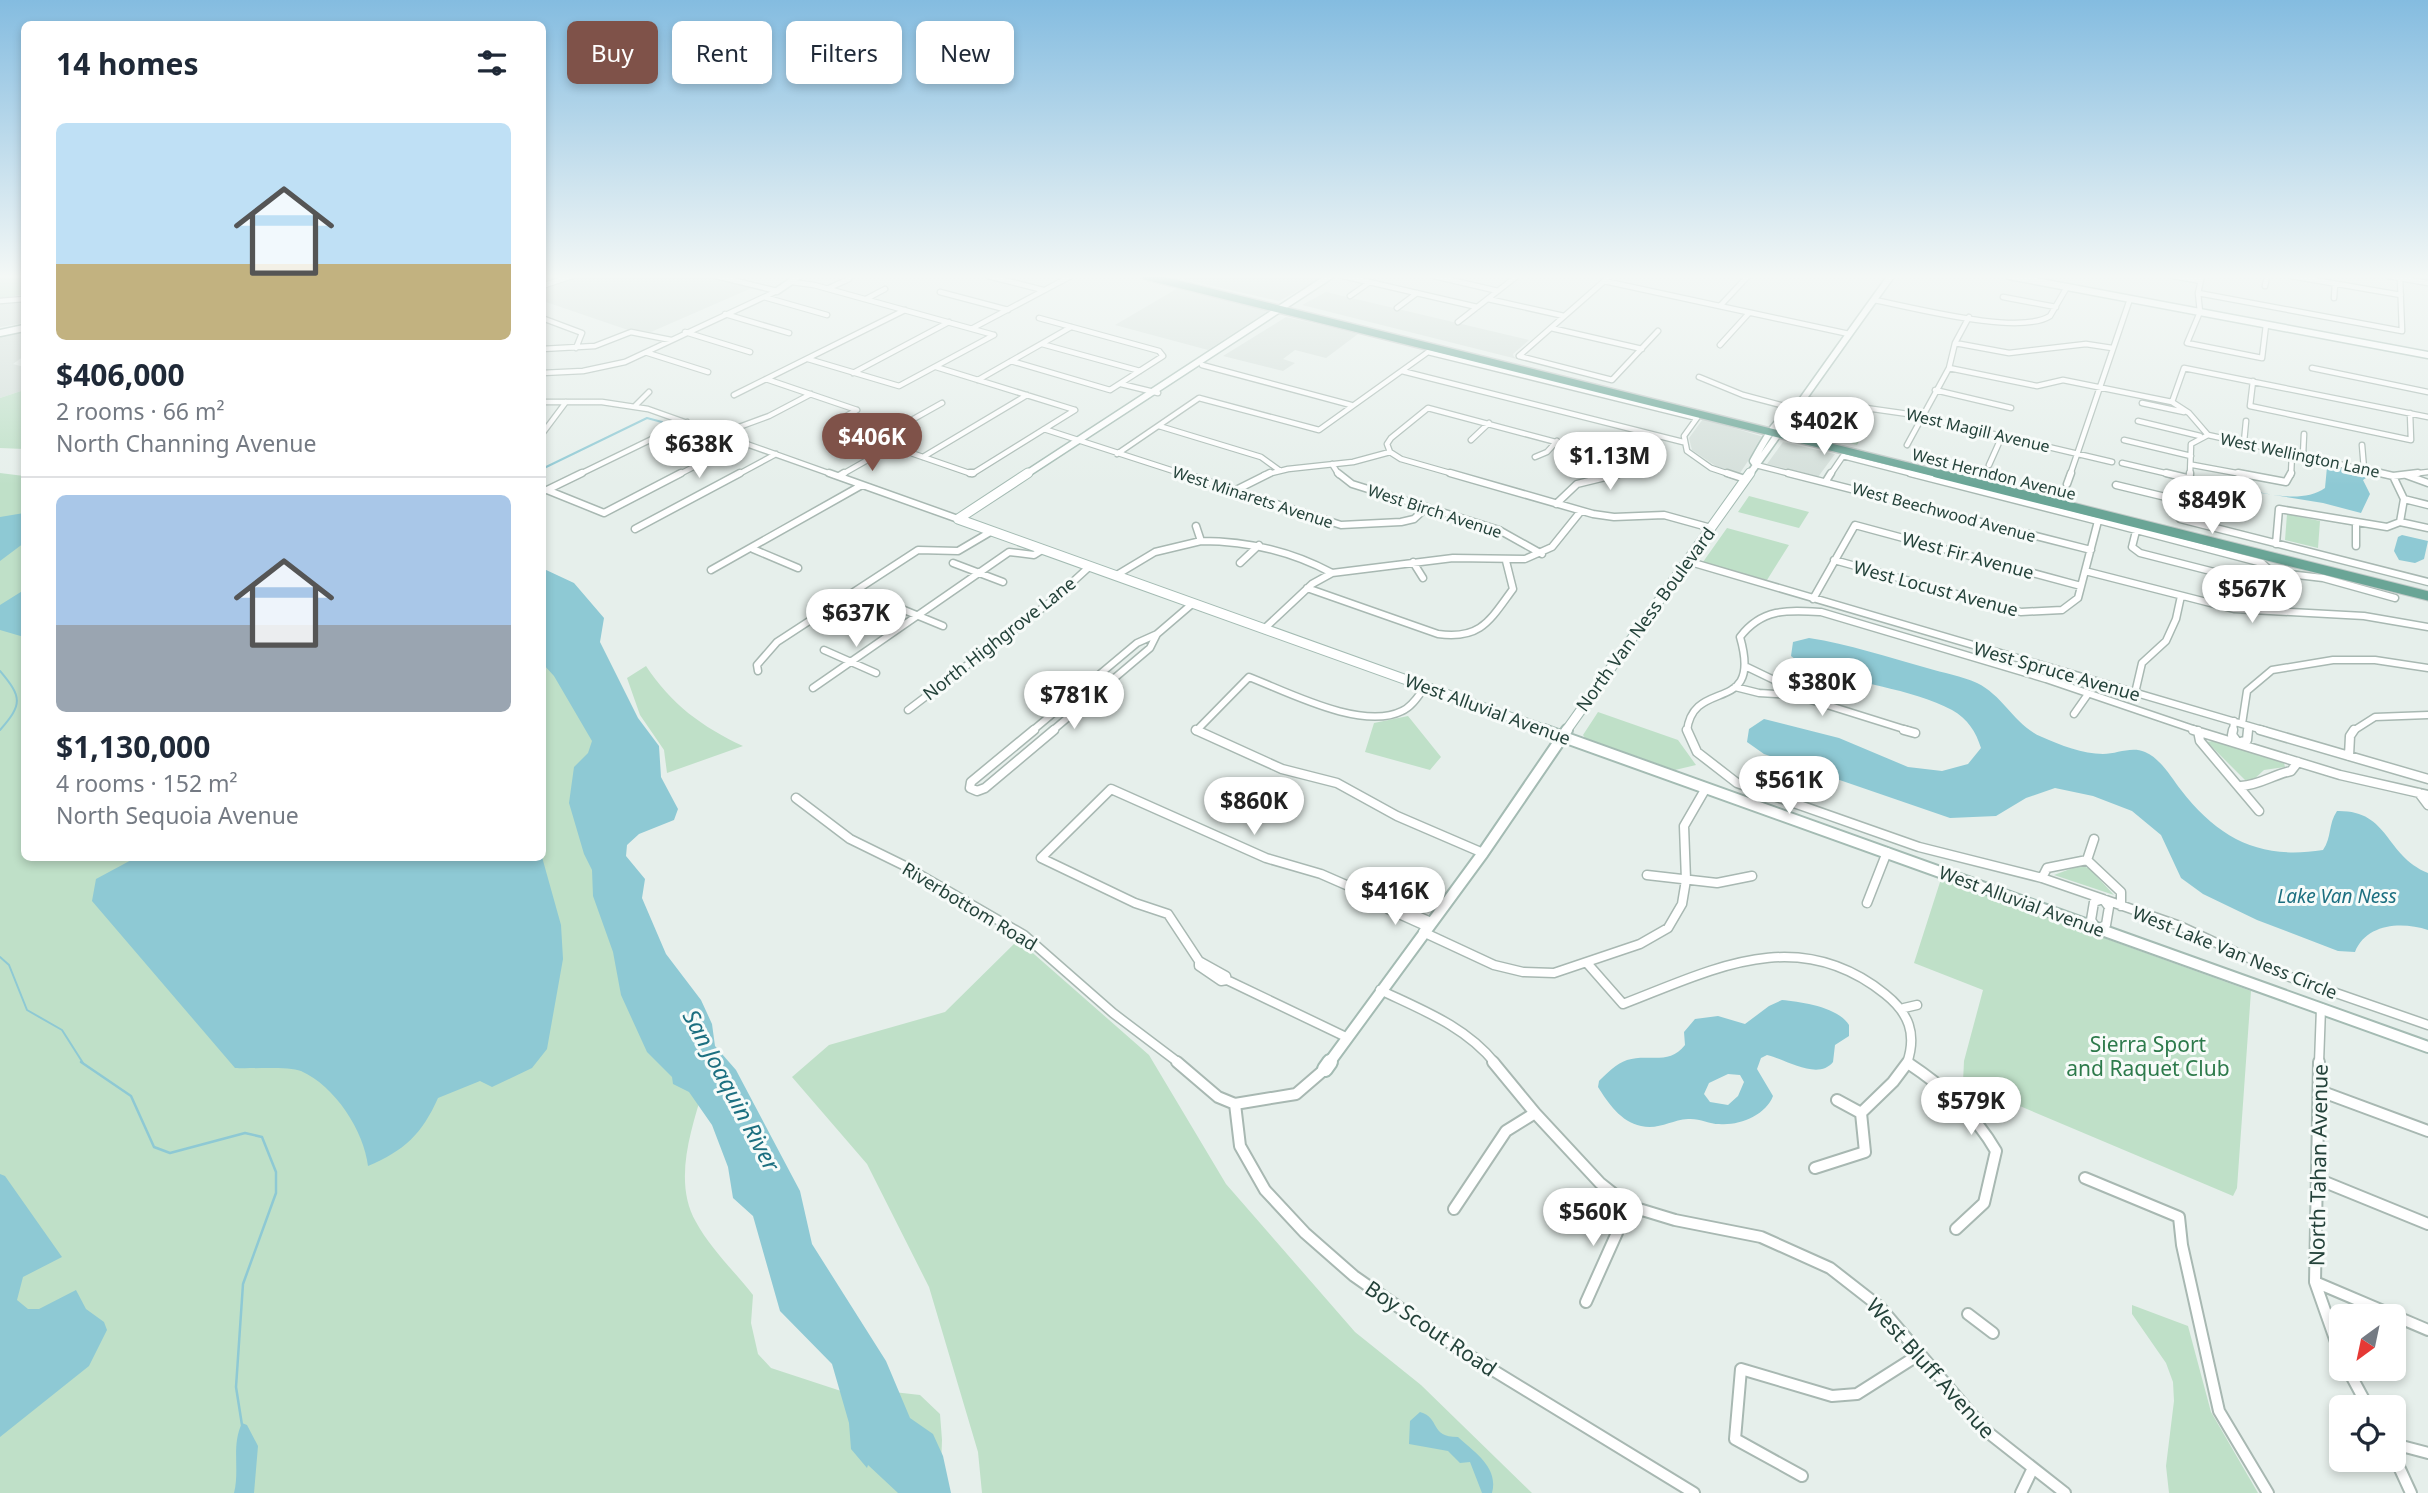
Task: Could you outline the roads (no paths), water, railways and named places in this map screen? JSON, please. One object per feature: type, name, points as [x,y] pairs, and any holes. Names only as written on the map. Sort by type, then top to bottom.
[{"type":"main road","name":"West Herndon Avenue","points":[[1433,346],[2428,588]]},
{"type":"main road","name":"West Herndon Avenue","points":[[1778,431],[2428,596]]},
{"type":"street","points":[[546,349],[591,346]]},
{"type":"street","points":[[546,373],[596,369],[660,346]]},
{"type":"street","points":[[729,346],[750,352]]},
{"type":"street","points":[[734,396],[835,346]]},
{"type":"street","points":[[853,373],[904,346]]},
{"type":"street","points":[[808,359],[899,386],[975,346]]},
{"type":"street","points":[[978,380],[1039,346]]},
{"type":"street","points":[[1048,346],[1140,371]]},
{"type":"street","points":[[1011,361],[1110,390],[1163,354],[1135,346]]},
{"type":"street","points":[[958,519],[1222,346]]},
{"type":"street","points":[[1123,383],[1154,392],[1231,346]]},
{"type":"street","points":[[1531,346],[1519,356],[1612,380],[1645,346]]},
{"type":"street","points":[[1628,346],[1642,349]]},
{"type":"street","name":"North Van Ness Boulevard","points":[[1235,1104],[1296,1094],[1325,1069],[1380,990],[1483,853],[1562,736],[1756,465],[1753,461],[1797,412],[1796,409],[1841,346]]},
{"type":"street","points":[[1907,444],[1949,368],[1954,346]]},
{"type":"street","points":[[1969,346],[2009,353],[2066,346]]},
{"type":"street","points":[[2067,484],[2112,348],[2093,346]]},
{"type":"street","points":[[2200,346],[2262,358],[2263,346]]},
{"type":"street","points":[[2378,346],[2428,355]]},
{"type":"street","points":[[1202,365],[1200,363],[1215,350]]},
{"type":"street","points":[[648,352],[708,372]]},
{"type":"street","points":[[1117,454],[1199,398],[1316,431],[1429,352],[1697,418],[1683,442]]},
{"type":"street","points":[[1202,365],[1351,405]]},
{"type":"street","points":[[766,379],[857,410],[830,425],[972,474],[1075,410],[936,367]]},
{"type":"street","points":[[1949,368],[2037,386],[2063,380],[2172,402],[2189,412],[2207,435]]},
{"type":"street","points":[[2172,402],[2184,368],[2428,417]]},
{"type":"street","points":[[2312,368],[2428,391]]},
{"type":"street","points":[[1402,371],[1683,442]]},
{"type":"street","points":[[1699,377],[1743,396],[1796,409]]},
{"type":"street","points":[[2253,381],[2250,407],[2410,440],[2410,413]]},
{"type":"street","points":[[1936,390],[2011,408]]},
{"type":"street","points":[[635,406],[649,392]]},
{"type":"street","points":[[720,434],[769,416],[811,394]]},
{"type":"street","points":[[923,457],[1027,395]]},
{"type":"street","name":"West Magill Avenue","points":[[1803,399],[1923,417],[2112,461]]},
{"type":"street","name":"West Alluvial Avenue","points":[[546,402],[635,406],[687,422],[2428,1047]]},
{"type":"street","points":[[546,429],[566,402]]},
{"type":"street","points":[[2142,402],[2189,412]]},
{"type":"street","points":[[876,440],[942,403]]},
{"type":"street","points":[[1556,503],[1572,486],[1617,476],[1625,472],[1631,462],[1428,408],[1391,438],[1388,444],[1390,452],[1401,459],[1581,511],[1614,517],[1664,515],[1711,527]]},
{"type":"street","points":[[2138,421],[2200,436]]},
{"type":"street","points":[[2244,442],[2246,421]]},
{"type":"street","points":[[687,422],[547,490],[604,513],[742,442]]},
{"type":"street","points":[[1471,440],[1489,423]]},
{"type":"street","points":[[1159,426],[1261,457],[1279,470]]},
{"type":"street","name":"West Minarets Avenue","points":[[1042,430],[1354,527],[1414,519],[1427,507]]},
{"type":"street","points":[[2303,455],[2304,434]]},
{"type":"street","points":[[1989,464],[2002,436]]},
{"type":"street","points":[[2200,436],[2191,444],[2192,479],[2182,501],[2174,509],[2177,515],[2190,523],[2428,582]]},
{"type":"street","name":"West Wellington Lane","points":[[2200,436],[2244,442],[2393,476],[2428,472]]},
{"type":"street","points":[[2124,440],[2191,456]]},
{"type":"street","points":[[1535,457],[1547,452],[1557,441]]},
{"type":"street","points":[[1683,442],[1687,451],[1703,464],[1745,479]]},
{"type":"street","points":[[837,476],[889,445]]},
{"type":"street","points":[[2362,446],[2364,469]]},
{"type":"street","points":[[1234,491],[1257,475],[1390,452]]},
{"type":"street","points":[[2193,465],[2287,482],[2291,478],[2292,453]]},
{"type":"street","points":[[635,530],[776,454]]},
{"type":"street","points":[[1826,481],[1843,456],[2136,533],[2262,563],[2272,572]]},
{"type":"street","points":[[2122,463],[2192,479]]},
{"type":"street","name":"West Birch Avenue","points":[[1332,464],[1339,475],[1352,484],[1499,530],[1542,554]]},
{"type":"street","name":"West Beechwood Avenue","points":[[1756,465],[2091,550]]},
{"type":"street","name":"West Wellington Lane","points":[[2406,475],[2428,484]]},
{"type":"street","points":[[2393,476],[2404,499],[2400,522]]},
{"type":"street","points":[[711,570],[753,549],[862,485]]},
{"type":"street","points":[[2116,485],[2182,501]]},
{"type":"street","points":[[2404,499],[2428,505]]},
{"type":"street","points":[[2276,544],[2279,509],[2289,508],[2387,527],[2400,522],[2428,528]]},
{"type":"street","points":[[1264,629],[1307,589],[1332,573],[1465,558],[1506,561],[1542,554],[1552,547],[1581,511]]},
{"type":"street","points":[[2081,586],[2097,522]]},
{"type":"street","points":[[2356,523],[2356,546]]},
{"type":"street","name":"West Fir Avenue","points":[[1834,560],[1855,525],[2081,586]]},
{"type":"street","points":[[1196,526],[1201,541]]},
{"type":"street","points":[[918,550],[962,550],[992,531]]},
{"type":"street","points":[[2136,533],[2132,547],[2140,553],[2233,577],[2272,572],[2336,580],[2395,598]]},
{"type":"street","points":[[1009,552],[1007,543],[1013,539]]},
{"type":"street","points":[[1115,576],[1148,554],[1173,545],[1201,541],[1259,545],[1306,560],[1332,573]]},
{"type":"street","points":[[758,671],[757,666],[777,642],[927,544]]},
{"type":"street","points":[[1240,563],[1259,545]]},
{"type":"street","points":[[753,549],[798,568]]},
{"type":"street","points":[[813,688],[1009,552],[1034,555],[1042,550]]},
{"type":"street","points":[[1813,599],[1834,560]]},
{"type":"street","name":"West Locust Avenue","points":[[1834,560],[2004,608],[2037,613],[2062,610],[2073,605],[2081,586]]},
{"type":"street","points":[[1307,589],[1438,634],[1458,637],[1483,628],[1511,594],[1514,585],[1506,561]]},
{"type":"street","name":"West Spruce Avenue","points":[[1686,561],[2428,779]]},
{"type":"street","points":[[1413,562],[1423,578]]},
{"type":"street","points":[[953,563],[1003,582]]},
{"type":"street","name":"North Highgrove Lane","points":[[908,710],[1053,600],[1089,567]]},
{"type":"street","points":[[2085,571],[2258,613],[2352,614],[2428,627]]},
{"type":"street","points":[[2135,693],[2142,663],[2166,641],[2176,619],[2181,596]]},
{"type":"street","points":[[1157,634],[1150,648],[985,788],[977,791],[970,788],[971,782],[1079,691],[1137,643],[1157,634],[1192,604]]},
{"type":"street","points":[[892,605],[943,626]]},
{"type":"street","points":[[1915,733],[1785,693],[1759,694],[1735,687],[1747,667],[1740,637],[1750,621],[1767,613],[1789,610],[1821,612],[2298,762],[2428,795]]},
{"type":"street","points":[[824,650],[876,673]]},
{"type":"street","points":[[2238,743],[2232,735],[2241,724],[2248,691],[2272,670],[2333,660],[2375,660],[2428,668]]},
{"type":"street","points":[[1747,667],[1767,674],[1782,686],[1785,693]]},
{"type":"street","points":[[1426,687],[1403,710],[1382,716],[1353,714],[1249,677],[1195,731],[1282,769],[1337,783],[1397,816],[1483,853]]},
{"type":"street","name":"West Lake Van Ness Circle","points":[[1735,687],[1697,708],[1689,719],[1688,736],[1696,752],[1713,769],[1737,783],[1919,847],[2042,878],[2103,899],[2180,926],[2287,976],[2428,1025]]},
{"type":"street","points":[[1079,691],[1093,696]]},
{"type":"street","points":[[2074,714],[2088,694]]},
{"type":"street","points":[[2349,756],[2350,735],[2358,724],[2379,716],[2428,715]]},
{"type":"street","points":[[2238,743],[2247,740],[2241,724]]},
{"type":"street","points":[[2198,731],[2200,741],[2241,786],[2259,811]]},
{"type":"street","points":[[1014,746],[1028,752]]},
{"type":"street","points":[[2241,786],[2258,785],[2269,775],[2291,771],[2298,762]]},
{"type":"street","points":[[1346,1037],[1227,980],[1221,981],[1199,967],[1199,961],[1168,915],[1135,903],[1041,858],[1111,789],[1266,858],[1321,874],[1387,904],[1388,909],[1427,927],[1494,965],[1523,972],[1554,973],[1640,944],[1668,928],[1682,904],[1686,880],[1684,827],[1706,788]]},
{"type":"street","points":[[2419,793],[2428,805]]},
{"type":"street","name":"Riverbottom Road","points":[[796,797],[850,839],[903,865],[1024,935],[1113,1013],[1151,1039],[1218,1097],[1235,1104]]},
{"type":"street","points":[[2042,878],[2048,868],[2087,860],[2094,839]]},
{"type":"street","points":[[1867,903],[1887,852]]},
{"type":"street","name":"West Lake Van Ness Circle","points":[[2087,860],[2120,892],[2121,906]]},
{"type":"street","points":[[1647,875],[1717,883],[1752,877]]},
{"type":"street","points":[[2097,929],[2091,920],[2094,902],[2103,899]]},
{"type":"street","name":"West Lake Van Ness Circle","points":[[2097,929],[2106,925],[2109,907],[2103,899]]},
{"type":"street","points":[[2092,914],[2107,919]]},
{"type":"street","points":[[1587,963],[1623,1004],[1734,962],[1790,957],[1821,964],[1881,989],[1903,1007],[1914,1037],[1908,1063],[1861,1113],[1865,1152],[1842,1162],[1815,1168]]},
{"type":"street","name":"West Bluff Avenue","points":[[1380,990],[1469,1035],[1490,1055],[1535,1112],[1600,1183],[1629,1206],[1675,1220],[1761,1237],[1830,1268],[1880,1307],[1985,1430],[2032,1470],[2065,1493]]},
{"type":"street","points":[[1903,1007],[1917,1005]]},
{"type":"street","name":"North Tahan Avenue","points":[[2321,1008],[2315,1178],[2315,1282],[2329,1322]]},
{"type":"street","points":[[1908,1063],[1941,1084],[1986,1131],[1996,1151],[1984,1203],[1956,1229]]},
{"type":"street","points":[[2320,1091],[2428,1131]]},
{"type":"street","points":[[1837,1100],[1861,1113]]},
{"type":"street","name":"Boy Scout Road","points":[[1235,1104],[1233,1117],[1238,1143],[1260,1180],[1288,1214],[1331,1257],[1395,1309],[1694,1493]]},
{"type":"street","points":[[1454,1209],[1506,1131],[1535,1112]]},
{"type":"street","points":[[2085,1178],[2179,1217],[2219,1411],[2268,1493]]},
{"type":"street","points":[[2315,1178],[2428,1224]]},
{"type":"street","points":[[1586,1302],[1629,1206]]},
{"type":"street","points":[[2315,1282],[2428,1330]]},
{"type":"street","points":[[1968,1314],[1993,1333]]},
{"type":"street","points":[[1802,1476],[1735,1439],[1741,1369],[1832,1396],[1857,1394],[1920,1354]]},
{"type":"street","points":[[2406,1447],[2428,1453]]},
{"type":"street","points":[[2021,1493],[2032,1470]]},
{"type":"street","points":[[2401,1472],[2411,1493]]},
{"type":"water","points":[[2336,466],[2384,477],[2369,476],[2363,480],[2370,494],[2361,513],[2282,496],[2303,496],[2325,488],[2327,467]]},
{"type":"water","points":[[2227,485],[2273,495],[2255,492],[2244,504],[2246,514],[2241,520],[2216,516]]},
{"type":"water","points":[[21,514],[21,545],[0,561],[0,517]]},
{"type":"water","points":[[2402,535],[2428,541],[2424,559],[2415,563],[2399,560],[2394,551],[2398,537]]},
{"type":"water","name":"San Joaquin River","points":[[546,570],[574,583],[604,618],[600,642],[638,718],[659,746],[661,777],[678,809],[674,820],[639,834],[627,845],[626,856],[645,879],[642,898],[666,954],[701,1000],[712,1024],[715,1046],[736,1070],[800,1191],[812,1244],[886,1361],[910,1418],[933,1434],[943,1456],[951,1493],[898,1493],[868,1465],[867,1468],[851,1449],[849,1423],[832,1364],[780,1311],[753,1216],[733,1198],[728,1167],[712,1125],[689,1092],[673,1084],[672,1077],[647,1052],[621,995],[613,952],[593,896],[592,870],[584,854],[569,803],[574,767],[588,753],[592,741],[554,676],[546,667]]},
{"type":"water","points":[[21,592],[21,636],[0,630],[0,605]]},
{"type":"water","name":"Lake Van Ness","points":[[1809,638],[1868,651],[1977,683],[1995,695],[2024,726],[2064,746],[2095,754],[2134,750],[2145,752],[2161,764],[2195,807],[2210,821],[2226,833],[2260,848],[2280,852],[2323,850],[2337,811],[2367,818],[2377,825],[2403,856],[2428,873],[2428,930],[2396,926],[2376,930],[2367,935],[2355,952],[2338,951],[2257,920],[2203,894],[2181,878],[2161,835],[2132,811],[2093,796],[2055,788],[2026,798],[1996,816],[1950,818],[1764,754],[1747,742],[1749,729],[1764,719],[1839,738],[1908,767],[1942,771],[1968,764],[1981,748],[1974,731],[1952,710],[1900,691],[1805,667],[1791,656],[1793,642]]},
{"type":"water","points":[[129,861],[543,861],[561,925],[563,959],[547,1049],[532,1068],[492,1087],[480,1081],[438,1098],[425,1122],[410,1140],[392,1154],[368,1166],[361,1138],[346,1111],[325,1087],[313,1078],[295,1069],[235,1068],[92,901],[96,879]]},
{"type":"water","points":[[1782,1000],[1828,1010],[1849,1025],[1849,1036],[1835,1045],[1833,1062],[1819,1069],[1801,1067],[1767,1055],[1761,1058],[1757,1069],[1773,1096],[1764,1109],[1751,1118],[1727,1124],[1688,1119],[1654,1127],[1641,1126],[1621,1116],[1598,1087],[1599,1081],[1623,1062],[1635,1058],[1665,1057],[1679,1051],[1685,1045],[1684,1032],[1695,1019],[1718,1016],[1745,1024]],"holes":[[[1728,1074],[1740,1075],[1744,1082],[1738,1096],[1728,1105],[1710,1102],[1704,1094],[1709,1083]]]},
{"type":"water","points":[[0,1174],[5,1176],[62,1257],[23,1277],[17,1300],[28,1309],[39,1309],[76,1290],[86,1309],[104,1322],[107,1330],[89,1366],[0,1437]]},
{"type":"water","points":[[1420,1412],[1431,1418],[1443,1434],[1458,1437],[1478,1454],[1492,1475],[1492,1493],[1482,1493],[1470,1462],[1460,1463],[1448,1451],[1409,1444],[1410,1421]]},
{"type":"water","points":[[242,1423],[247,1425],[258,1446],[254,1493],[234,1493],[237,1440]]},
{"type":"waterway","points":[[546,467],[647,418],[662,422]]},
{"type":"waterway","points":[[0,671],[13,688],[17,700],[13,713],[0,730]]},
{"type":"waterway","points":[[0,957],[9,965],[27,1010],[62,1030],[83,1063]]},
{"type":"waterway","points":[[81,1062],[131,1096],[154,1147],[170,1153],[245,1133],[262,1137],[276,1172],[276,1193],[243,1284],[236,1387],[242,1425]]},
{"type":"park label","name":"Sierra Sport and Raquet Club","points":[[2148,1056]]}]
